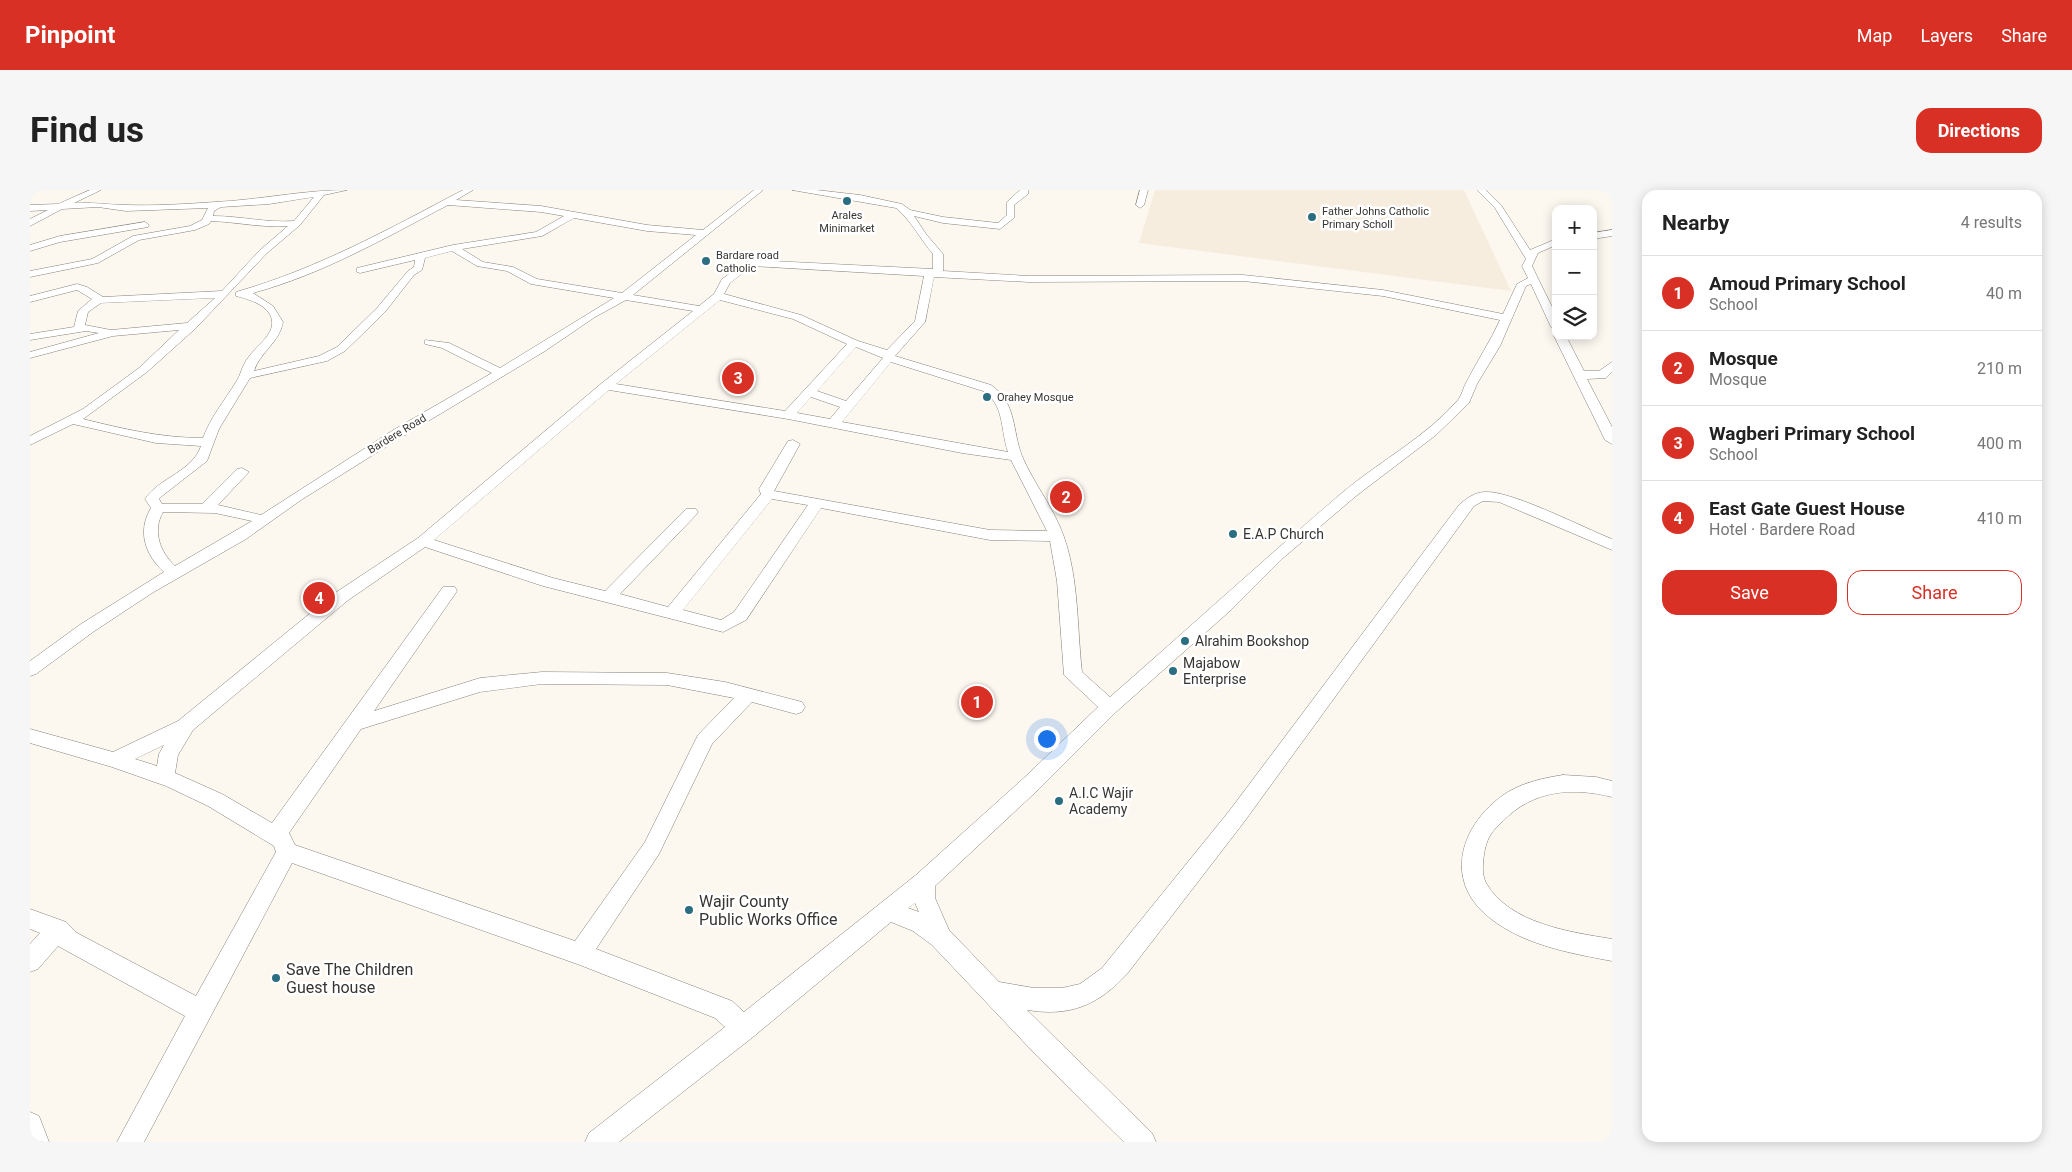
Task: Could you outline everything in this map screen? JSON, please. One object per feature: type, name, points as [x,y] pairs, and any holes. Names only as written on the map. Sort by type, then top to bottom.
[{"type":"street","points":[[30,223],[61,206],[97,190]]},
{"type":"street","points":[[30,208],[98,204],[126,208],[158,208],[173,202],[218,205],[343,190]]},
{"type":"street","points":[[455,190],[468,190]]},
{"type":"street","points":[[32,305],[79,287],[99,299],[221,297],[244,293],[283,282],[356,250],[468,190]]},
{"type":"street","name":"Bardere Road","points":[[30,670],[87,628],[175,573],[266,520],[321,481],[501,373],[591,315],[624,297],[759,190]]},
{"type":"street","points":[[796,190],[881,201],[899,206],[907,212],[922,236],[938,254],[938,271],[930,273]]},
{"type":"street","points":[[994,227],[1000,226],[1011,216],[1010,204],[1025,192],[1024,190]]},
{"type":"street","points":[[1140,204],[1144,190]]},
{"type":"street","points":[[1481,190],[1498,207],[1530,258]]},
{"type":"street","points":[[30,441],[73,420],[129,382],[192,326],[258,257],[297,223],[322,192]]},
{"type":"street","points":[[448,202],[574,214],[647,228],[703,233]]},
{"type":"street","points":[[136,238],[192,228],[206,222],[210,210],[218,205]]},
{"type":"street","points":[[30,274],[95,261],[144,232],[145,225],[158,208]]},
{"type":"street","points":[[907,212],[1008,230]]},
{"type":"street","points":[[360,270],[453,248],[540,234],[574,214]]},
{"type":"street","points":[[206,218],[241,219],[270,225],[297,223]]},
{"type":"street","points":[[30,248],[57,240],[97,234],[109,229],[145,225]]},
{"type":"street","points":[[1597,236],[1612,234]]},
{"type":"street","points":[[1552,243],[1534,251],[1527,266],[1552,320]]},
{"type":"street","points":[[453,248],[474,261],[510,269],[528,280],[700,308]]},
{"type":"street","points":[[245,376],[323,359],[341,349],[355,332],[381,310],[411,273],[419,268],[420,257]]},
{"type":"street","points":[[114,759],[140,749],[185,726],[341,597],[423,540],[700,308],[718,296],[726,281],[750,263],[1029,279],[1243,278],[1384,293],[1507,318]]},
{"type":"street","points":[[833,424],[889,356],[920,322],[930,273]]},
{"type":"street","points":[[598,1142],[744,1028],[924,882],[1110,707],[1225,606],[1278,555],[1351,493],[1431,432],[1465,400],[1471,384],[1482,368],[1522,284],[1532,280]]},
{"type":"street","points":[[158,508],[152,498],[203,457],[207,442],[218,419],[245,376],[251,361],[276,330],[278,322],[274,313],[260,301],[244,293]]},
{"type":"street","points":[[718,296],[797,318],[854,343],[997,393],[1005,404],[1009,433],[1016,457],[1039,497],[1055,536],[1063,569],[1073,675],[1110,707]]},
{"type":"street","points":[[82,329],[79,327],[83,311],[99,299]]},
{"type":"street","points":[[30,355],[113,333],[192,326]]},
{"type":"street","points":[[30,337],[82,329],[113,333]]},
{"type":"street","points":[[1562,340],[1612,440]]},
{"type":"street","points":[[429,342],[445,345],[501,373]]},
{"type":"street","points":[[788,415],[854,343]]},
{"type":"street","points":[[1579,375],[1602,375],[1612,366]]},
{"type":"street","points":[[606,386],[788,415],[962,449],[1016,457]]},
{"type":"street","points":[[809,392],[848,406]]},
{"type":"street","points":[[73,420],[151,438],[182,442],[207,442]]},
{"type":"street","points":[[768,494],[766,489],[793,444]]},
{"type":"street","points":[[206,509],[242,472]]},
{"type":"street","points":[[768,494],[934,523],[990,535],[1055,536]]},
{"type":"street","points":[[672,613],[768,494]]},
{"type":"street","points":[[993,992],[1052,1002],[1078,998],[1100,985],[1119,966],[1237,816],[1452,524],[1475,498],[1486,495],[1504,500],[1612,545]]},
{"type":"street","points":[[423,540],[549,582],[712,625],[723,626],[732,623],[748,606],[817,503]]},
{"type":"street","points":[[158,508],[223,510],[266,520]]},
{"type":"street","points":[[158,508],[150,524],[151,536],[156,552],[166,568],[175,573]]},
{"type":"street","points":[[607,598],[691,512]]},
{"type":"street","points":[[130,1142],[200,1011],[244,935],[281,844],[354,724],[449,591]]},
{"type":"street","points":[[354,724],[480,686],[542,678],[667,679],[748,695],[796,708]]},
{"type":"street","points":[[580,954],[652,848],[706,740],[712,731],[748,695]]},
{"type":"street","points":[[165,777],[169,754],[175,740],[185,726]]},
{"type":"street","points":[[30,736],[114,759],[165,777],[195,790],[281,844],[724,1008],[744,1028]]},
{"type":"street","points":[[1612,789],[1574,782],[1556,782],[1515,797],[1498,810],[1479,833],[1472,862],[1473,880],[1480,892],[1507,917],[1539,932],[1612,950]]},
{"type":"street","points":[[924,882],[924,898],[929,916],[940,937]]},
{"type":"street","points":[[888,910],[920,924],[940,937],[1144,1142]]},
{"type":"street","points":[[30,919],[58,929],[69,941],[200,1011]]},
{"type":"street","points":[[30,961],[58,929]]},
{"type":"street","points":[[30,1126],[36,1142]]},
{"type":"shaded area","name":"Father Johns Catholic Primary Scholl","points":[[1155,190],[1464,190],[1511,291],[1139,243]]},
{"type":"place","name":"Arales Minimarket","points":[[847,201]]},
{"type":"place","name":"Father Johns Catholic Primary Scholl","points":[[1312,217]]},
{"type":"place","name":"Bardare road Catholic","points":[[706,261]]},
{"type":"place","name":"Wagberi Primary School","points":[[738,378]]},
{"type":"place","name":"Orahey Mosque","points":[[987,397]]},
{"type":"place","name":"Mosque","points":[[1066,497]]},
{"type":"place","name":"E.A.P Church","points":[[1233,534]]},
{"type":"place","name":"East Gate Guest House","points":[[319,598]]},
{"type":"place","name":"Alrahim Bookshop","points":[[1185,641]]},
{"type":"place","name":"Majabow Enterprise","points":[[1173,671]]},
{"type":"place","name":"Amoud Primary School","points":[[977,702]]},
{"type":"place","name":"A.I.C Wajir Academy","points":[[1059,801]]},
{"type":"place","name":"Wajir County Public Works Office","points":[[689,910]]},
{"type":"place","name":"Save The Children Guest house","points":[[276,978]]}]
